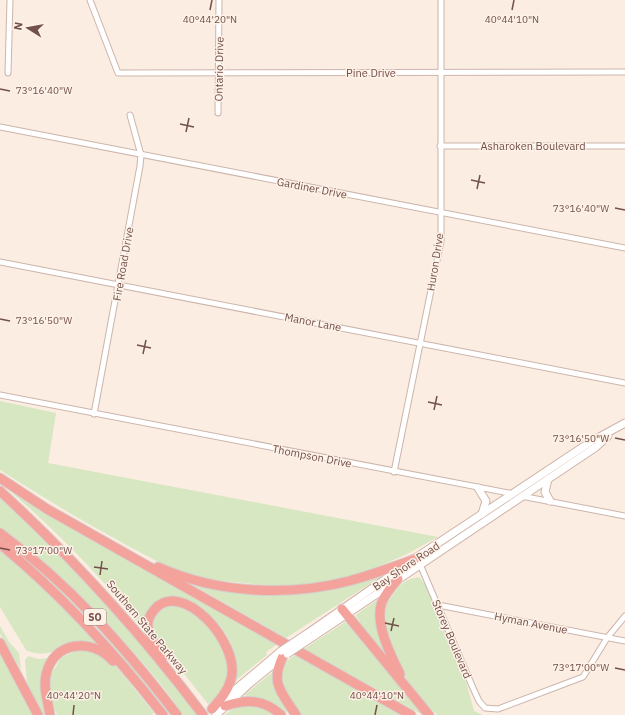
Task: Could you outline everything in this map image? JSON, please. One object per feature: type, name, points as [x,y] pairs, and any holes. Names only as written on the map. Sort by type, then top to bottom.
[{"type":"highway","points":[[0,478],[47,509],[411,715]]},
{"type":"highway","name":"Southern State Parkway","points":[[0,491],[48,536],[97,586],[174,676],[203,715]]},
{"type":"highway","name":"SO","points":[[0,533],[48,572],[95,616],[130,656],[177,715]]},
{"type":"highway","points":[[108,543],[165,570],[187,578],[224,586],[259,590],[297,589],[340,583],[418,560]]},
{"type":"highway","name":"SO","points":[[0,544],[38,576],[75,612],[111,651],[163,715]]},
{"type":"highway","points":[[398,579],[383,601],[380,616],[389,651],[407,688]]},
{"type":"highway","points":[[174,676],[148,628],[150,616],[157,607],[174,601],[191,607],[210,622],[224,640],[230,653],[233,666],[231,680],[227,690],[212,713]]},
{"type":"highway","points":[[344,612],[430,715]]},
{"type":"highway","points":[[0,643],[38,715]]},
{"type":"highway","points":[[50,712],[45,684],[48,668],[61,652],[76,646],[87,645],[101,650],[144,691]]},
{"type":"highway","points":[[284,654],[277,671],[277,682],[296,715]]},
{"type":"highway","points":[[225,706],[241,701],[256,701],[271,707],[281,715]]},
{"type":"main road","name":"Bay Shore Road","points":[[212,713],[225,706],[284,654],[311,634],[482,514],[592,441],[625,423]]},
{"type":"main road","name":"Bay Shore Road","points":[[344,612],[398,579],[418,560],[522,496],[596,447],[614,430]]},
{"type":"main road","points":[[549,478],[545,485],[545,492],[550,501]]},
{"type":"main road","points":[[478,488],[486,501],[482,514]]},
{"type":"main road","name":"Bay Shore Road","points":[[212,713],[246,678],[284,654]]},
{"type":"street","points":[[8,73],[10,0]]},
{"type":"street","name":"Pine Drive","points":[[90,0],[118,73],[625,72]]},
{"type":"street","name":"Ontario Drive","points":[[218,113],[219,0]]},
{"type":"street","name":"Huron Drive","points":[[394,472],[441,241],[441,0]]},
{"type":"street","name":"Fire Road Drive","points":[[94,414],[119,285],[141,155],[130,115]]},
{"type":"street","name":"Gardiner Drive","points":[[0,127],[625,248]]},
{"type":"street","name":"Asharoken Boulevard","points":[[440,146],[625,146]]},
{"type":"street","name":"Manor Lane","points":[[0,262],[421,342],[625,383]]},
{"type":"street","name":"Thompson Drive","points":[[0,395],[625,516]]},
{"type":"street","name":"Storey Boulevard","points":[[418,560],[479,701],[485,708],[498,709],[583,677],[607,638]]},
{"type":"street","name":"Hyman Avenue","points":[[438,605],[625,641]]},
{"type":"street","points":[[607,638],[625,616]]},
{"type":"green space","points":[[0,401],[56,413],[48,463],[438,537],[407,554],[375,568],[375,570],[322,583],[306,585],[254,584],[213,579],[176,570],[152,559],[99,530],[0,470]]},
{"type":"green space","points":[[10,489],[279,643],[266,652],[267,655],[235,681],[235,660],[229,640],[221,626],[205,611],[186,601],[175,598],[165,599],[153,605],[148,614],[145,627],[141,627],[95,573],[44,522],[9,490]]},
{"type":"green space","points":[[0,498],[100,596],[137,636],[198,715],[183,715],[150,671],[98,614],[51,569],[0,528]]},
{"type":"green space","points":[[0,549],[57,599],[100,646],[84,641],[69,644],[44,654],[26,650],[0,607]]},
{"type":"green space","points":[[388,572],[286,638],[186,581],[255,593]]},
{"type":"green space","points":[[417,577],[420,578],[426,586],[466,682],[474,711],[483,715],[437,715],[414,690],[402,671],[389,638],[385,615],[385,604],[387,604],[395,591],[403,584]]},
{"type":"green space","points":[[379,600],[390,661],[358,622],[360,621],[356,616]]},
{"type":"green space","points":[[77,603],[101,626],[174,715],[168,715],[98,628],[74,604]]},
{"type":"green space","points":[[173,605],[180,606],[201,618],[227,651],[229,680],[221,693],[208,704],[155,637],[153,625],[155,616],[162,610]]},
{"type":"green space","points":[[345,622],[350,627],[352,626],[423,715],[304,649]]},
{"type":"green space","points":[[0,626],[9,642],[19,653],[21,670],[0,634]]},
{"type":"green space","points":[[79,649],[98,651],[109,658],[154,713],[151,715],[57,715],[50,698],[51,675],[61,658]]},
{"type":"green space","points":[[0,652],[30,708],[32,715],[0,715]]},
{"type":"green space","points":[[297,654],[320,669],[402,715],[300,715],[282,684],[280,671],[283,672],[285,662]]},
{"type":"green space","points":[[28,656],[38,659],[49,658],[48,715],[42,715],[27,683],[25,660]]},
{"type":"green space","points":[[274,671],[289,709],[285,713],[270,702],[244,695]]},
{"type":"green space","points":[[252,703],[276,715],[224,715],[236,707]]}]
